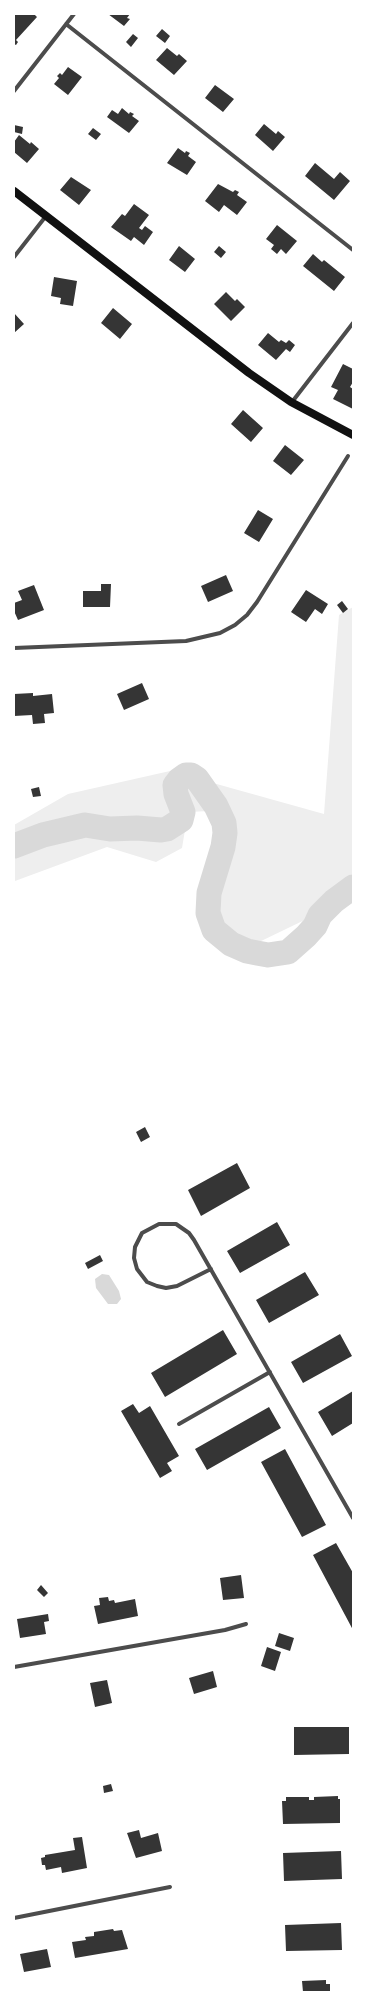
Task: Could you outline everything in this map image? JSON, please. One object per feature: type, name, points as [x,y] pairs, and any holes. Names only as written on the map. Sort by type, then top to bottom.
[{"type":"main road","points":[[14,191],[224,356],[292,402],[353,435]]},
{"type":"street","points":[[14,91],[74,14]]},
{"type":"street","points":[[66,24],[353,250]]},
{"type":"street","points":[[14,257],[46,216]]},
{"type":"street","points":[[292,402],[353,323]]},
{"type":"street","points":[[14,648],[186,641],[215,635],[235,625],[246,615],[256,602],[348,456]]},
{"type":"street","points":[[211,1269],[177,1286],[166,1288],[157,1286],[147,1282],[136,1269],[134,1247],[142,1233],[152,1226],[164,1223],[176,1224],[190,1233],[211,1269],[270,1372],[353,1518]]},
{"type":"street","points":[[179,1424],[270,1372]]},
{"type":"street","points":[[14,1667],[225,1630],[246,1624]]},
{"type":"street","points":[[14,1918],[170,1886]]},
{"type":"shaded area","points":[[353,607],[353,900],[344,901],[257,943],[220,935],[211,908],[223,853],[210,811],[188,812],[182,848],[156,862],[107,847],[15,881],[14,884],[14,825],[68,794],[170,771],[324,814],[339,615]]},
{"type":"shaded area","points":[[102,1274],[109,1275],[119,1291],[121,1299],[117,1304],[108,1304],[96,1288],[95,1279]]},
{"type":"building","points":[[14,14],[34,14],[37,17],[16,40],[18,42],[16,45],[14,44]]},
{"type":"building","points":[[108,14],[130,14],[127,18],[130,19],[124,26]]},
{"type":"building","points":[[162,29],[170,36],[165,43],[156,36]]},
{"type":"building","points":[[133,34],[138,38],[131,47],[126,42]]},
{"type":"building","points":[[167,48],[177,56],[179,54],[187,61],[174,75],[156,60]]},
{"type":"building","points":[[68,67],[82,77],[68,95],[54,84],[59,78],[57,76],[60,73],[62,75]]},
{"type":"building","points":[[215,85],[234,99],[223,112],[205,98]]},
{"type":"building","points":[[122,108],[129,114],[130,112],[134,114],[132,116],[139,121],[129,133],[107,117],[112,110],[118,114]]},
{"type":"building","points":[[264,124],[276,134],[278,131],[285,137],[273,151],[255,135]]},
{"type":"building","points":[[14,125],[23,127],[22,134],[14,132]]},
{"type":"building","points":[[93,128],[101,134],[96,140],[88,134]]},
{"type":"building","points":[[19,135],[39,149],[27,163],[14,152],[14,142]]},
{"type":"building","points":[[178,148],[185,153],[186,151],[190,153],[188,156],[196,162],[187,175],[167,163]]},
{"type":"building","points":[[315,163],[334,179],[340,172],[350,181],[334,200],[305,176]]},
{"type":"building","points":[[71,177],[91,190],[79,205],[60,190]]},
{"type":"building","points":[[218,184],[233,192],[235,190],[239,192],[237,195],[247,202],[237,215],[224,205],[219,212],[205,201]]},
{"type":"building","points":[[134,204],[149,215],[139,228],[142,230],[145,226],[153,232],[144,245],[134,237],[131,241],[111,227],[122,214],[125,216]]},
{"type":"building","points":[[277,225],[297,241],[286,254],[281,249],[277,254],[271,249],[274,245],[266,239]]},
{"type":"building","points":[[179,246],[195,259],[185,272],[169,260]]},
{"type":"building","points":[[219,246],[226,252],[221,258],[214,252]]},
{"type":"building","points":[[313,254],[322,262],[324,260],[345,277],[334,291],[303,266]]},
{"type":"building","points":[[54,277],[77,281],[73,306],[60,304],[61,298],[51,296]]},
{"type":"building","points":[[226,292],[235,301],[237,299],[245,307],[231,321],[214,304]]},
{"type":"building","points":[[113,308],[132,324],[120,339],[101,323]]},
{"type":"building","points":[[14,313],[24,324],[14,333]]},
{"type":"building","points":[[268,333],[279,342],[281,340],[286,343],[289,340],[295,345],[290,352],[286,349],[276,360],[258,345]]},
{"type":"building","points":[[343,364],[353,369],[353,382],[350,387],[353,389],[353,409],[333,399],[338,390],[331,387]]},
{"type":"building","points":[[243,410],[263,428],[251,442],[231,424]]},
{"type":"building","points":[[285,445],[304,460],[291,475],[273,461]]},
{"type":"building","points":[[258,510],[273,519],[259,542],[244,533]]},
{"type":"building","points":[[226,575],[233,591],[208,602],[201,586]]},
{"type":"building","points":[[101,584],[111,584],[110,607],[83,607],[83,591],[101,591]]},
{"type":"building","points":[[34,585],[44,610],[18,620],[14,611],[14,603],[22,600],[18,591]]},
{"type":"building","points":[[306,590],[328,604],[322,614],[315,609],[306,622],[291,612]]},
{"type":"building","points":[[342,601],[348,609],[343,613],[337,605]]},
{"type":"building","points":[[142,683],[149,699],[124,710],[117,694]]},
{"type":"building","points":[[33,693],[33,696],[52,694],[54,713],[44,714],[45,723],[33,724],[32,715],[14,716],[14,694]]},
{"type":"building","points":[[39,787],[41,796],[33,797],[31,789]]},
{"type":"building","points":[[145,1127],[150,1137],[141,1142],[136,1132]]},
{"type":"building","points":[[237,1163],[250,1188],[201,1216],[188,1190]]},
{"type":"building","points":[[277,1222],[290,1245],[240,1273],[227,1251]]},
{"type":"building","points":[[100,1255],[103,1261],[88,1269],[85,1263]]},
{"type":"building","points":[[305,1272],[319,1295],[269,1323],[256,1300]]},
{"type":"building","points":[[223,1330],[237,1354],[165,1397],[151,1373]]},
{"type":"building","points":[[340,1334],[352,1356],[303,1383],[291,1362]]},
{"type":"building","points":[[353,1391],[353,1423],[332,1436],[318,1412]]},
{"type":"building","points":[[133,1404],[139,1413],[150,1406],[179,1456],[167,1463],[172,1471],[160,1478],[121,1411]]},
{"type":"building","points":[[269,1407],[281,1428],[207,1470],[195,1449]]},
{"type":"building","points":[[285,1449],[326,1525],[302,1537],[261,1462]]},
{"type":"building","points":[[336,1543],[353,1573],[353,1630],[313,1555]]},
{"type":"building","points":[[241,1575],[244,1598],[223,1600],[220,1578]]},
{"type":"building","points":[[41,1585],[48,1593],[44,1597],[37,1590]]},
{"type":"building","points":[[108,1597],[109,1601],[114,1600],[115,1603],[135,1599],[138,1616],[98,1624],[94,1606],[100,1605],[99,1598]]},
{"type":"building","points":[[48,1614],[49,1621],[44,1622],[46,1634],[20,1638],[17,1619]]},
{"type":"building","points":[[279,1633],[294,1638],[290,1651],[275,1646]]},
{"type":"building","points":[[267,1647],[281,1652],[275,1671],[261,1666]]},
{"type":"building","points":[[213,1671],[217,1687],[194,1694],[189,1678]]},
{"type":"building","points":[[107,1680],[112,1703],[95,1707],[90,1683]]},
{"type":"building","points":[[294,1727],[349,1727],[349,1754],[294,1755]]},
{"type":"building","points":[[111,1784],[113,1791],[104,1793],[103,1786]]},
{"type":"building","points":[[338,1796],[338,1799],[340,1799],[340,1823],[283,1824],[282,1801],[286,1801],[286,1797],[309,1797],[309,1800],[314,1800],[314,1797]]},
{"type":"building","points":[[139,1830],[141,1838],[158,1833],[162,1851],[136,1858],[127,1833]]},
{"type":"building","points":[[82,1837],[87,1868],[62,1873],[61,1867],[46,1870],[45,1865],[42,1865],[41,1858],[45,1857],[45,1855],[75,1850],[73,1838]]},
{"type":"building","points":[[341,1851],[342,1879],[284,1881],[283,1853]]},
{"type":"building","points":[[341,1923],[342,1950],[286,1951],[285,1925]]},
{"type":"building","points":[[113,1929],[114,1931],[122,1930],[128,1949],[75,1958],[72,1942],[86,1940],[85,1937],[94,1936],[94,1932]]},
{"type":"building","points":[[47,1949],[51,1967],[24,1972],[20,1954]]},
{"type":"building","points":[[326,1980],[326,1984],[330,1984],[330,1992],[303,1992],[302,1981]]},
{"type":"waterway","points":[[14,846],[43,835],[85,825],[110,829],[167,829],[181,820],[183,812],[176,794],[175,785],[186,775],[191,775],[197,779],[216,806],[224,823],[225,833],[223,847],[209,893],[208,913],[214,930],[231,944],[247,951],[268,955],[288,952],[315,926],[320,915],[334,901],[353,887]]}]
